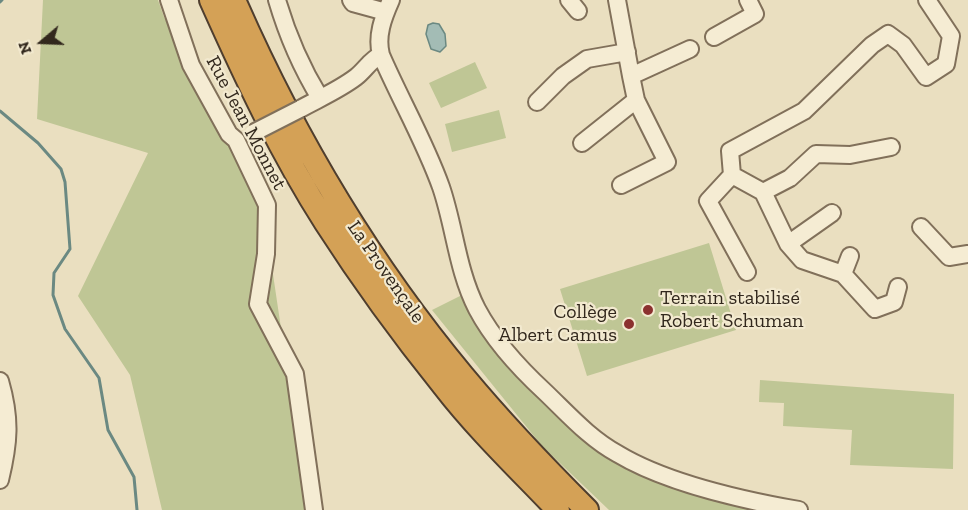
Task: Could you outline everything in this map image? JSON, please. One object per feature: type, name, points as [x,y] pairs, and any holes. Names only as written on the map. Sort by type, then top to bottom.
[{"type":"highway","name":"La Provençale","points":[[211,0],[240,65],[287,155],[326,222],[379,299],[445,387],[558,510]]},
{"type":"highway","name":"La Provençale","points":[[234,0],[258,55],[304,142],[343,210],[394,285],[463,376],[532,454],[587,510]]},
{"type":"street","name":"Rue Jean Monnet","points":[[169,0],[191,65],[229,134],[236,140],[267,205],[266,254],[258,304],[295,374],[314,510]]},
{"type":"street","points":[[277,0],[300,61],[320,98]]},
{"type":"street","points":[[351,0],[353,3],[388,6],[379,38],[381,55],[435,171],[447,205],[463,276],[470,294],[492,332],[527,375],[590,435],[617,454],[642,466],[710,490],[799,510]]},
{"type":"street","points":[[617,0],[636,100],[667,162],[621,184]]},
{"type":"street","points":[[714,37],[755,14],[748,0]]},
{"type":"street","points":[[747,272],[708,201],[732,175],[730,151],[804,111],[872,45],[888,33],[903,45],[926,77],[946,64],[951,36],[927,0]]},
{"type":"street","points":[[631,76],[690,48]]},
{"type":"street","points":[[537,102],[563,76],[586,59],[627,52]]},
{"type":"street","points":[[236,140],[300,109],[355,78],[381,55]]},
{"type":"street","points":[[582,142],[636,100]]},
{"type":"street","points":[[763,192],[790,178],[816,154],[850,155],[891,147]]},
{"type":"street","points":[[732,175],[763,192],[788,244],[802,260],[843,274],[875,309],[894,302],[898,287]]},
{"type":"street","points":[[788,244],[832,213]]},
{"type":"street","points":[[921,228],[949,257],[968,254]]},
{"type":"street","points":[[843,274],[850,256]]},
{"type":"street","points":[[0,381],[8,431],[7,450],[0,480]]},
{"type":"green space","points":[[43,0],[158,0],[164,17],[263,207],[308,510],[162,510],[130,375],[78,296],[148,153],[37,119]]},
{"type":"green space","points":[[475,62],[487,88],[441,108],[429,83]]},
{"type":"green space","points":[[499,110],[506,138],[452,152],[445,124]]},
{"type":"green space","name":"Terrain stabilisé Robert Schuman","points":[[709,243],[736,330],[587,376],[560,289]]},
{"type":"green space","points":[[466,293],[500,351],[564,423],[635,472],[712,499],[753,510],[609,510],[542,446],[432,310]]},
{"type":"green space","points":[[760,380],[954,394],[953,469],[850,465],[852,430],[783,426],[784,403],[759,402]]},
{"type":"water","points":[[439,24],[445,34],[446,46],[440,52],[431,49],[426,34],[428,25]]},
{"type":"waterway","points":[[0,111],[38,143],[61,169],[65,182],[70,249],[54,273],[53,295],[65,329],[99,378],[108,430],[134,477],[137,510]]},
{"type":"place","name":"Terrain stabilisé Robert Schuman","points":[[648,310]]},
{"type":"place","name":"Collège Albert Camus","points":[[629,324]]}]
